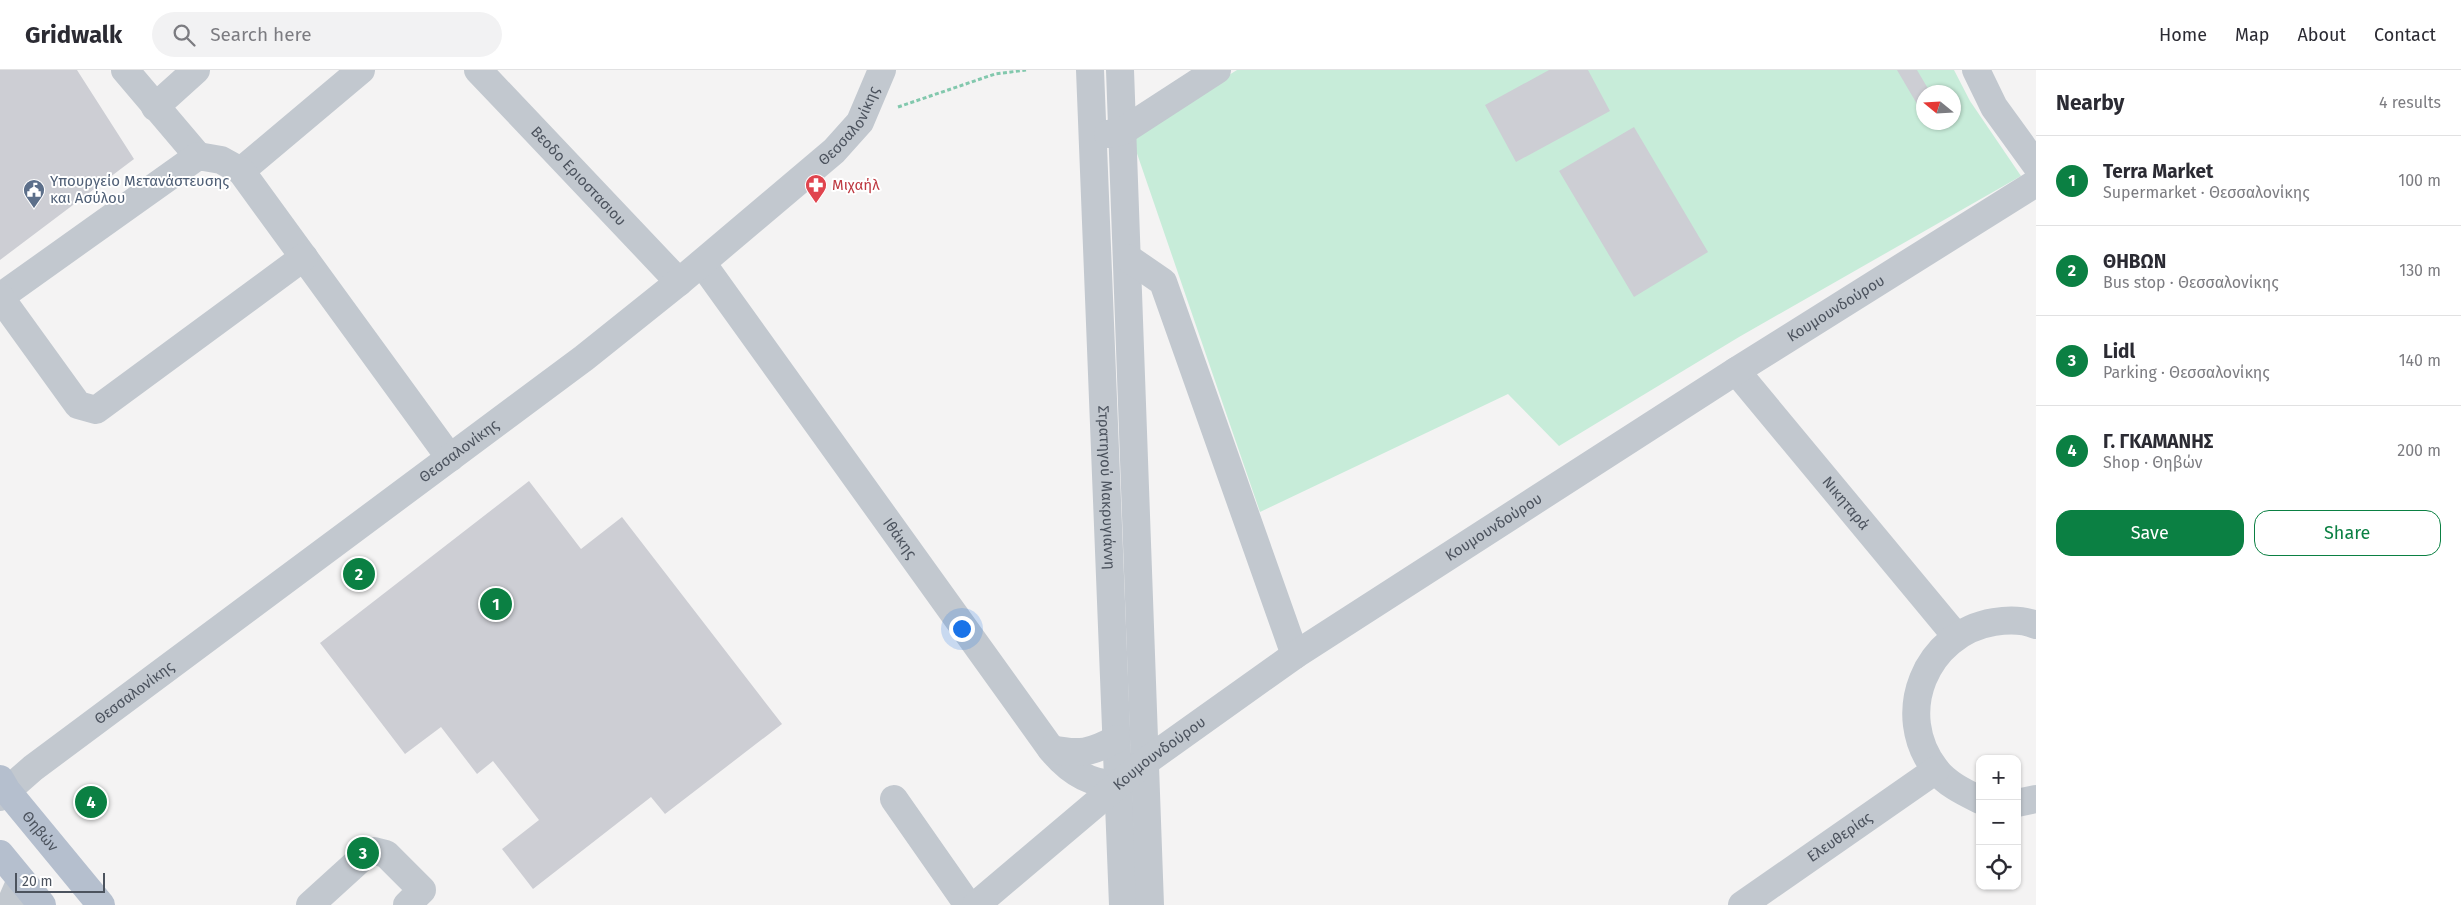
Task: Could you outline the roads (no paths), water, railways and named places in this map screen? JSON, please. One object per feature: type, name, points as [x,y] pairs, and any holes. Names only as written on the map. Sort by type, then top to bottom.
[{"type":"main road","name":"Θηβών","points":[[2,789],[101,905]]},
{"type":"main road","points":[[0,854],[42,905]]},
{"type":"street","points":[[125,70],[198,156],[221,160],[241,171],[450,458]]},
{"type":"street","points":[[155,107],[196,70]]},
{"type":"street","points":[[241,171],[361,70]]},
{"type":"street","name":"Βεοδο Εριοστασιου","points":[[478,70],[679,282]]},
{"type":"street","name":"Θεσσαλονίκης","points":[[2,789],[33,768],[584,358],[679,282],[834,150],[860,122],[882,70]]},
{"type":"street","name":"Στρατηγού Μακρυγιάννη","points":[[1090,70],[1123,905]]},
{"type":"street","name":"Στρατηγού Μακρυγιάννη","points":[[1120,70],[1150,905]]},
{"type":"street","points":[[1092,138],[1123,131],[1217,70]]},
{"type":"street","points":[[1976,70],[1994,107],[2036,165]]},
{"type":"street","points":[[198,156],[0,297],[78,405],[96,410],[304,257]]},
{"type":"street","name":"Κουμουνδούρου","points":[[976,905],[1145,762],[1295,655],[1736,372],[2036,183]]},
{"type":"street","points":[[1128,258],[1163,282],[1295,655]]},
{"type":"street","name":"Ιθάκης","points":[[702,263],[1062,763],[1075,772],[1098,782],[1118,784]]},
{"type":"street","name":"Νικηταρά","points":[[1736,372],[1956,636]]},
{"type":"street","points":[[1976,798],[1957,789],[1936,770],[1921,744],[1916,714],[1920,684],[1934,657],[1956,636],[1980,625],[2007,620],[2036,625]]},
{"type":"street","points":[[1051,749],[1075,753],[1092,752],[1116,740]]},
{"type":"street","name":"Ελευθερίας","points":[[1742,905],[1936,770]]},
{"type":"street","points":[[894,799],[968,905]]},
{"type":"street","points":[[2021,802],[2036,799]]},
{"type":"street","points":[[310,905],[364,856],[374,851],[386,854],[414,897]]},
{"type":"street","points":[[10,905],[20,880]]},
{"type":"place","name":"Μιχαήλ","points":[[816,204]]},
{"type":"place","name":"Υπουργείο Μετανάστευσης και Ασύλου","points":[[34,209]]},
{"type":"place","name":"ΘΗΒΩΝ","points":[[359,574]]},
{"type":"place","name":"Terra Market","points":[[496,604]]},
{"type":"place","name":"Γ. ΓΚΑΜΑΝΗΣ","points":[[91,802]]},
{"type":"place","name":"Lidl","points":[[363,853]]}]
